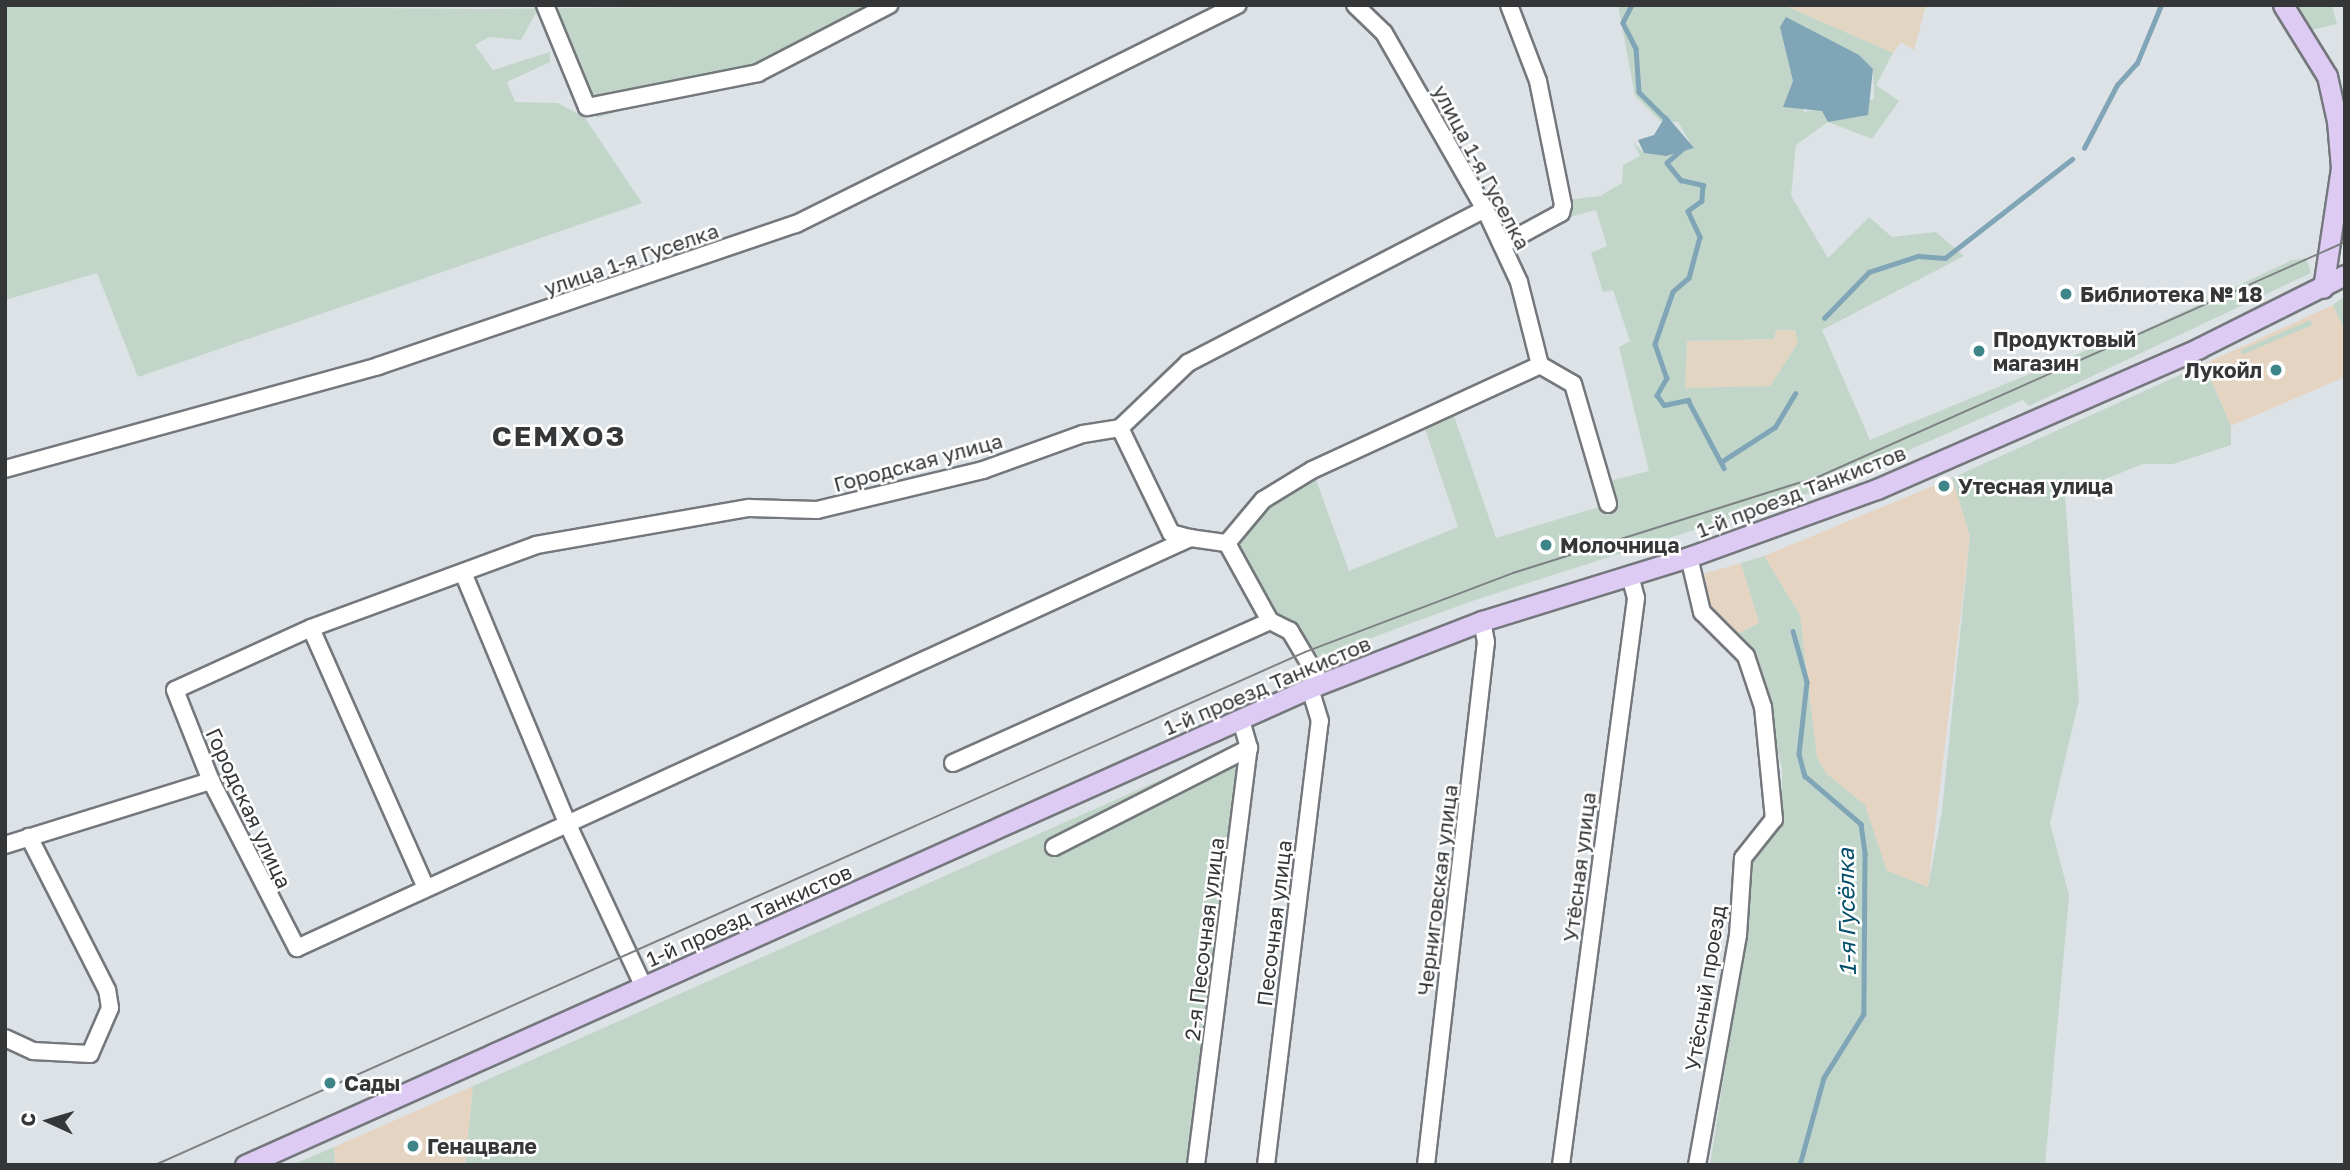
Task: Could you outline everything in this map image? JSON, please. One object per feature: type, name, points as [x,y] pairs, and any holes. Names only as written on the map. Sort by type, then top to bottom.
[{"type":"main road","points":[[2283,5],[2311,45],[2332,93],[2341,168],[2340,225],[2323,288]]},
{"type":"main road","name":"1-й проезд Танкистов","points":[[246,1165],[1316,686],[1482,621],[1689,557],[1939,463],[2323,288],[2345,275]]},
{"type":"street","points":[[545,5],[587,107],[758,73],[888,5]]},
{"type":"street","name":"улица 1-я Гуселка","points":[[5,469],[378,366],[796,224],[1238,5]]},
{"type":"street","name":"улица 1-я Гуселка","points":[[1355,5],[1384,33],[1485,209],[1519,282],[1540,365]]},
{"type":"street","points":[[1502,245],[1560,213],[1563,205],[1538,81],[1509,5]]},
{"type":"street","name":"Городская улица","points":[[1190,538],[766,728],[568,825],[297,948],[211,782],[175,690],[311,628],[464,575],[536,545],[749,508],[817,510],[882,496],[1120,428],[1188,363],[1485,209]]},
{"type":"street","points":[[1227,543],[1263,500],[1312,470],[1540,365],[1573,384],[1608,504]]},
{"type":"street","points":[[1120,428],[1171,533],[1227,543]]},
{"type":"street","points":[[953,762],[1269,621],[1227,543]]},
{"type":"street","name":"Утёсный проезд","points":[[1689,557],[1702,612],[1746,656],[1773,759],[1774,819],[1743,858],[1738,935],[1697,1165]]},
{"type":"street","points":[[464,575],[568,825],[644,988]]},
{"type":"street","name":"Утёсная улица","points":[[1561,1165],[1636,598],[1630,575]]},
{"type":"street","name":"Песочная улица","points":[[1266,1165],[1320,721],[1316,686],[1290,631],[1269,621]]},
{"type":"street","name":"Черниговская улица","points":[[1426,1165],[1485,654],[1482,621]]},
{"type":"street","points":[[311,628],[426,888]]},
{"type":"street","name":"2-я Песочная улица","points":[[1196,1165],[1249,748],[1241,720]]},
{"type":"street","points":[[1054,847],[1249,748]]},
{"type":"street","points":[[5,845],[211,782]]},
{"type":"street","points":[[5,1038],[33,1051],[90,1054],[110,1008],[107,990],[29,837]]},
{"type":"shaded area","points":[[1783,5],[1926,5],[1914,50],[1901,42],[1893,53]]},
{"type":"shaded area","name":"Лукойл","points":[[2333,305],[2345,331],[2345,377],[2231,426],[2204,364]]},
{"type":"shaded area","points":[[1776,330],[1795,330],[1798,343],[1770,387],[1685,388],[1687,341],[1774,339]]},
{"type":"shaded area","points":[[1952,478],[1970,536],[1928,887],[1887,871],[1865,805],[1826,773],[1817,758],[1800,615],[1764,556]]},
{"type":"shaded area","points":[[1741,563],[1759,623],[1734,636],[1704,612],[1699,575]]},
{"type":"shaded area","points":[[473,1086],[465,1165],[335,1165],[334,1147]]},
{"type":"green space","points":[[5,5],[481,9],[879,5],[721,79],[597,118],[536,13],[521,40],[489,37],[475,45],[493,70],[550,52],[550,62],[507,82],[515,102],[558,103],[585,118],[642,203],[138,377],[97,273],[5,300]]},
{"type":"green space","points":[[1618,5],[1783,5],[1893,53],[1876,85],[1899,101],[1872,139],[1828,122],[1796,145],[1791,196],[1828,258],[1869,217],[1892,237],[1936,232],[1964,256],[1822,330],[1870,440],[2097,346],[2102,350],[2292,260],[2306,258],[2311,273],[2029,406],[2023,400],[1816,491],[1475,600],[1319,657],[1294,624],[1283,624],[1266,605],[1236,557],[1237,530],[1265,503],[1314,474],[1349,571],[1458,527],[1424,426],[1453,413],[1496,538],[1599,507],[1610,481],[1649,471],[1619,347],[1630,341],[1613,290],[1603,292],[1591,253],[1607,246],[1596,210],[1563,219],[1567,200],[1600,196],[1622,183],[1623,165],[1640,156],[1633,142],[1644,153],[1666,156],[1693,148],[1678,122],[1660,121],[1635,96]],"holes":[[[1829,40],[1873,69],[1874,99],[1804,112],[1789,43]],[[1776,330],[1795,330],[1798,343],[1770,386],[1685,388],[1687,341],[1774,339]]]},
{"type":"green space","points":[[2296,5],[2332,5],[2337,24],[2312,30]]},
{"type":"green space","points":[[2345,296],[2345,331],[2333,305]]},
{"type":"green space","points":[[2310,320],[2313,325],[2241,355],[2241,350]]},
{"type":"green space","points":[[2204,364],[2231,426],[2231,445],[2173,464],[2143,464],[2065,495],[2079,700],[2050,823],[2069,895],[2045,1165],[1710,1165],[1746,933],[1749,861],[1782,819],[1782,768],[1767,707],[1734,636],[1759,623],[1741,563],[1764,556],[1800,615],[1817,758],[1826,773],[1865,805],[1887,871],[1928,887],[1942,811],[1970,536],[1952,478]]},
{"type":"green space","points":[[1243,743],[1192,1165],[465,1165],[473,1086]]},
{"type":"green space","points":[[334,1147],[335,1165],[292,1165]]},
{"type":"water","points":[[1786,17],[1859,55],[1873,69],[1868,115],[1828,122],[1822,111],[1783,107],[1793,81],[1780,27]]},
{"type":"water","points":[[1666,115],[1694,148],[1666,156],[1644,153],[1638,140],[1654,135]]},
{"type":"waterway","name":"1-я Гусёлка","points":[[1632,5],[1623,23],[1636,48],[1639,92],[1666,119]]},
{"type":"waterway","points":[[2084,148],[2117,85],[2137,63],[2161,5]]},
{"type":"waterway","name":"1-я Гусёлка","points":[[1683,149],[1667,163],[1681,180],[1703,185],[1702,201],[1688,211],[1700,237],[1689,278],[1673,292],[1655,344],[1667,378],[1657,395],[1664,405],[1688,400],[1724,468]]},
{"type":"waterway","points":[[1824,318],[1869,272],[1918,256],[1945,258],[2072,159]]},
{"type":"waterway","points":[[1721,462],[1775,427],[1795,394]]},
{"type":"waterway","name":"1-я Гусёлка","points":[[1793,631],[1807,682],[1799,754],[1805,776],[1861,824],[1865,854],[1864,1014],[1824,1078],[1800,1165]]},
{"type":"tram line","points":[[155,1165],[1305,652],[1513,573],[1818,477],[2345,242]]},
{"type":"place","name":"Библиотека № 18","points":[[2066,294]]},
{"type":"place","name":"Продуктовый магазин","points":[[1979,351]]},
{"type":"place","name":"Лукойл","points":[[2276,370]]},
{"type":"place","name":"Утесная улица","points":[[1944,486]]},
{"type":"place","name":"Молочница","points":[[1546,545]]},
{"type":"place","name":"Сады","points":[[330,1083]]},
{"type":"place","name":"Генацвале","points":[[413,1146]]},
{"type":"district","name":"СЕМХОЗ","points":[[559,436]]}]
